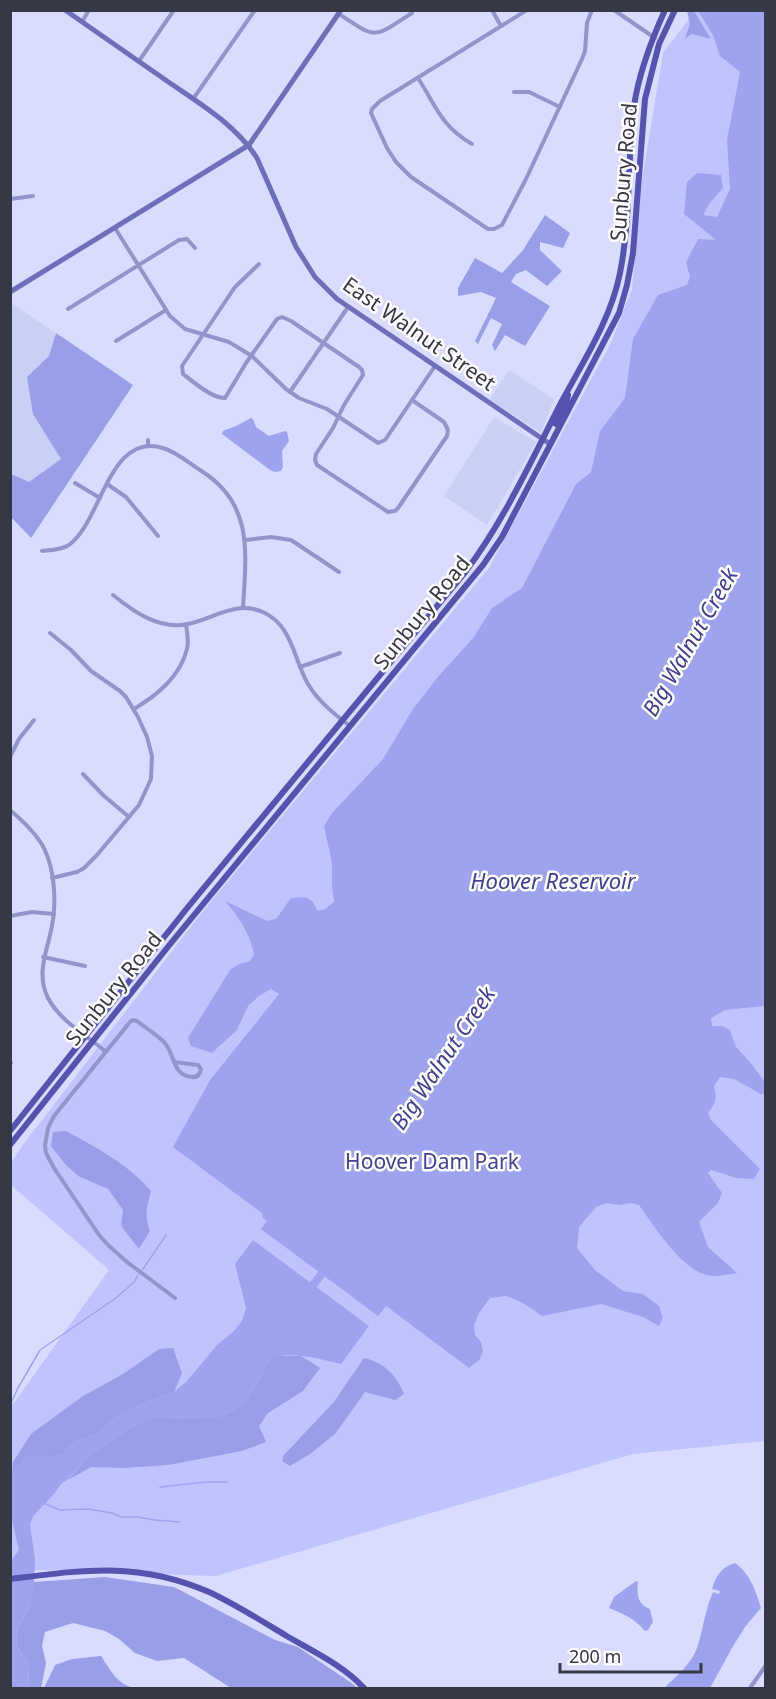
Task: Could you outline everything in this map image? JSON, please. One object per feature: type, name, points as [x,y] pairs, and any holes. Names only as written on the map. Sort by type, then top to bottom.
[{"type":"main road","name":"East Walnut Street","points":[[65,10],[193,99],[249,145],[257,158],[296,247],[306,264],[326,288],[348,307],[550,444]]},
{"type":"main road","name":"Sunbury Road","points":[[10,1131],[182,914],[484,547],[543,440],[606,317],[620,274],[625,241],[634,104],[647,53],[665,10]]},
{"type":"main road","name":"Sunbury Road","points":[[10,1145],[483,565],[510,521],[619,313],[633,253],[644,112],[654,63],[675,10]]},
{"type":"main road","points":[[11,292],[249,145],[340,12]]},
{"type":"main road","points":[[550,444],[550,437],[566,404],[569,389]]},
{"type":"main road","points":[[510,521],[515,499],[543,446],[543,440]]},
{"type":"main road","points":[[350,726],[351,719],[367,699],[378,677]]},
{"type":"main road","points":[[317,766],[328,744],[343,725],[343,721]]},
{"type":"main road","points":[[93,1041],[120,995]]},
{"type":"main road","points":[[67,1075],[71,1061],[87,1040],[87,1036]]},
{"type":"main road","points":[[10,1579],[82,1570],[125,1570],[160,1576],[192,1586],[227,1601],[333,1663],[364,1689]]},
{"type":"street","points":[[82,22],[89,10]]},
{"type":"street","points":[[139,61],[174,10]]},
{"type":"street","points":[[193,99],[255,10]]},
{"type":"street","points":[[492,10],[501,26]]},
{"type":"street","points":[[527,10],[380,101],[372,109],[372,118],[396,162],[411,177],[488,229],[502,225],[526,179],[585,51],[587,23],[592,10]]},
{"type":"street","points":[[614,10],[661,41]]},
{"type":"street","points":[[340,12],[363,30],[374,34],[385,31],[412,13]]},
{"type":"street","points":[[417,78],[449,127],[472,144]]},
{"type":"street","points":[[514,92],[529,92],[560,107]]},
{"type":"street","points":[[10,199],[33,196]]},
{"type":"street","points":[[115,228],[176,323],[185,329],[229,342],[252,356],[290,392],[327,409],[374,441],[380,443],[385,440],[435,366]]},
{"type":"street","points":[[68,309],[182,239],[189,240],[195,248]]},
{"type":"street","points":[[259,264],[235,287],[184,363],[182,370],[186,376],[219,398],[225,398],[277,320],[282,317],[287,318],[362,370],[363,375],[316,454],[315,460],[320,467],[385,511],[391,512],[398,508],[447,436],[448,430],[444,422],[412,400]]},
{"type":"street","points":[[290,392],[348,307]]},
{"type":"street","points":[[116,341],[166,310]]},
{"type":"street","points":[[148,440],[148,446]]},
{"type":"street","points":[[42,551],[56,550],[68,545],[83,530],[107,484],[127,455],[148,446],[158,447],[168,450],[207,474],[228,495],[237,512],[246,540],[243,608]]},
{"type":"street","points":[[75,483],[100,498]]},
{"type":"street","points":[[107,484],[126,497],[158,536]]},
{"type":"street","points":[[246,540],[271,537],[291,540],[339,572]]},
{"type":"street","points":[[113,595],[130,609],[154,622],[186,625],[229,609],[243,608],[265,613],[280,625],[291,640],[306,682],[314,694],[350,726]]},
{"type":"street","points":[[134,709],[161,692],[181,663],[188,649],[186,625]]},
{"type":"street","points":[[50,633],[71,650],[91,671],[120,691],[134,709],[147,736],[152,756],[151,779],[139,805],[84,868],[52,878]]},
{"type":"street","points":[[300,667],[340,653]]},
{"type":"street","points":[[10,757],[19,739],[34,720]]},
{"type":"street","points":[[83,774],[129,817]]},
{"type":"street","points":[[10,810],[29,826],[43,848],[52,878],[54,914],[42,973],[47,996],[63,1017],[105,1051]]},
{"type":"street","points":[[10,916],[32,912],[54,914]]},
{"type":"street","points":[[44,957],[85,966]]},
{"type":"street","points":[[174,1062],[198,1065],[201,1072],[195,1077],[178,1071],[163,1041],[133,1020],[126,1025],[52,1119],[46,1133],[46,1153],[99,1235],[127,1262],[175,1298]]},
{"type":"street","points":[[750,1689],[765,1665]]},
{"type":"shaded area","points":[[687,11],[694,11],[711,39],[692,34],[685,38],[690,24]]},
{"type":"shaded area","points":[[545,215],[570,233],[563,248],[540,242],[540,250],[562,271],[547,286],[526,270],[516,274],[511,282],[550,306],[525,346],[505,335],[495,351],[492,345],[502,324],[491,318],[478,344],[475,341],[496,298],[481,292],[458,296],[458,288],[475,258],[502,273],[523,250]]},
{"type":"shaded area","points":[[11,303],[133,385],[31,538],[11,517]]},
{"type":"shaded area","points":[[56,333],[133,385],[31,538],[11,517],[11,474],[29,482],[61,459],[33,414],[27,377],[49,356]]},
{"type":"shaded area","points":[[509,370],[554,399],[541,433],[490,399]]},
{"type":"shaded area","points":[[494,417],[536,442],[487,525],[444,496]]},
{"type":"shaded area","points":[[66,1131],[122,1165],[151,1191],[147,1206],[150,1231],[139,1249],[121,1226],[123,1210],[108,1189],[78,1176],[51,1146],[53,1132]]},
{"type":"shaded area","points":[[173,1348],[182,1373],[174,1392],[120,1414],[98,1433],[76,1441],[61,1455],[45,1458],[35,1456],[12,1475],[13,1462],[31,1434],[83,1396],[123,1374],[159,1349]]},
{"type":"shaded area","points":[[276,1356],[301,1356],[320,1368],[303,1391],[268,1413],[259,1426],[266,1442],[242,1451],[168,1465],[123,1468],[91,1467],[68,1480],[89,1456],[130,1428],[152,1418],[220,1417],[245,1404],[270,1360]]},
{"type":"shaded area","points":[[364,1358],[378,1363],[389,1371],[404,1394],[395,1400],[365,1392],[335,1434],[310,1454],[290,1466],[282,1461],[283,1456],[333,1403]]},
{"type":"shaded area","points":[[105,1577],[174,1587],[275,1640],[298,1647],[357,1688],[231,1688],[184,1658],[157,1661],[135,1653],[119,1639],[105,1631],[73,1623],[45,1632],[42,1646],[46,1663],[41,1688],[29,1688],[28,1664],[16,1644],[18,1627],[30,1607],[34,1582]]},
{"type":"shaded area","points":[[101,1656],[121,1682],[139,1688],[44,1688],[55,1665],[72,1659]]},
{"type":"green space","name":"Hoover Dam Park","points":[[695,11],[750,11],[766,21],[765,1441],[633,1454],[216,1576],[11,1569],[11,1407],[109,1270],[11,1185],[10,1165],[22,1146],[203,911],[489,568],[611,343],[632,289],[642,180],[663,53]]},
{"type":"water","name":"Hoover Reservoir","points":[[698,11],[765,11],[765,1006],[725,1010],[711,1018],[712,1026],[722,1026],[730,1030],[736,1047],[765,1082],[765,1094],[734,1079],[720,1077],[714,1086],[715,1101],[708,1113],[711,1120],[760,1169],[754,1179],[736,1178],[711,1170],[708,1173],[722,1193],[718,1203],[699,1222],[708,1247],[737,1273],[713,1276],[702,1274],[681,1259],[639,1205],[607,1203],[596,1207],[579,1227],[577,1248],[595,1270],[623,1291],[643,1294],[659,1306],[663,1318],[659,1326],[643,1317],[601,1304],[542,1316],[523,1303],[506,1296],[490,1298],[479,1313],[474,1325],[475,1335],[481,1342],[483,1351],[480,1359],[469,1368],[386,1306],[378,1316],[261,1229],[267,1221],[262,1217],[263,1214],[173,1147],[210,1080],[279,994],[271,989],[259,996],[248,1006],[237,1030],[212,1053],[191,1046],[188,1038],[230,970],[250,961],[254,954],[243,926],[225,901],[267,921],[276,919],[291,898],[306,897],[313,902],[317,910],[324,910],[334,902],[332,863],[324,826],[332,813],[383,759],[413,709],[473,638],[492,608],[522,588],[576,484],[591,472],[600,431],[625,398],[633,339],[658,295],[687,285],[690,277],[686,262],[698,239],[716,240],[684,214],[687,182],[697,173],[721,175],[723,188],[703,215],[717,217],[730,189],[727,140],[740,72],[720,56],[713,35]]},
{"type":"water","points":[[251,418],[256,427],[269,436],[287,432],[289,441],[282,451],[281,471],[270,470],[222,434],[223,431]]},
{"type":"water","points":[[253,1240],[369,1326],[341,1364],[295,1355],[270,1360],[245,1404],[220,1417],[152,1418],[130,1428],[89,1456],[61,1484],[33,1516],[30,1525],[35,1559],[34,1588],[30,1607],[18,1627],[16,1644],[28,1664],[29,1688],[11,1688],[11,1561],[19,1550],[11,1516],[10,1477],[24,1457],[45,1458],[61,1455],[76,1441],[98,1433],[120,1414],[174,1392],[187,1381],[217,1345],[242,1321],[246,1308],[235,1264]]},
{"type":"water","points":[[735,1563],[749,1578],[761,1608],[745,1627],[710,1688],[664,1688],[683,1670],[694,1654],[713,1592],[719,1594],[720,1591],[712,1589],[715,1580],[723,1570]]},
{"type":"water","points":[[636,1581],[639,1598],[642,1604],[650,1609],[653,1622],[645,1631],[629,1617],[609,1608],[614,1597]]},
{"type":"waterway","points":[[143,1269],[166,1235]]},
{"type":"waterway","name":"Big Walnut Creek","points":[[307,1293],[327,1267]]},
{"type":"waterway","points":[[10,1405],[40,1350],[116,1298],[134,1282],[138,1275]]},
{"type":"waterway","points":[[160,1487],[227,1482]]},
{"type":"waterway","points":[[43,1503],[60,1510],[88,1509],[121,1517],[180,1522]]}]
